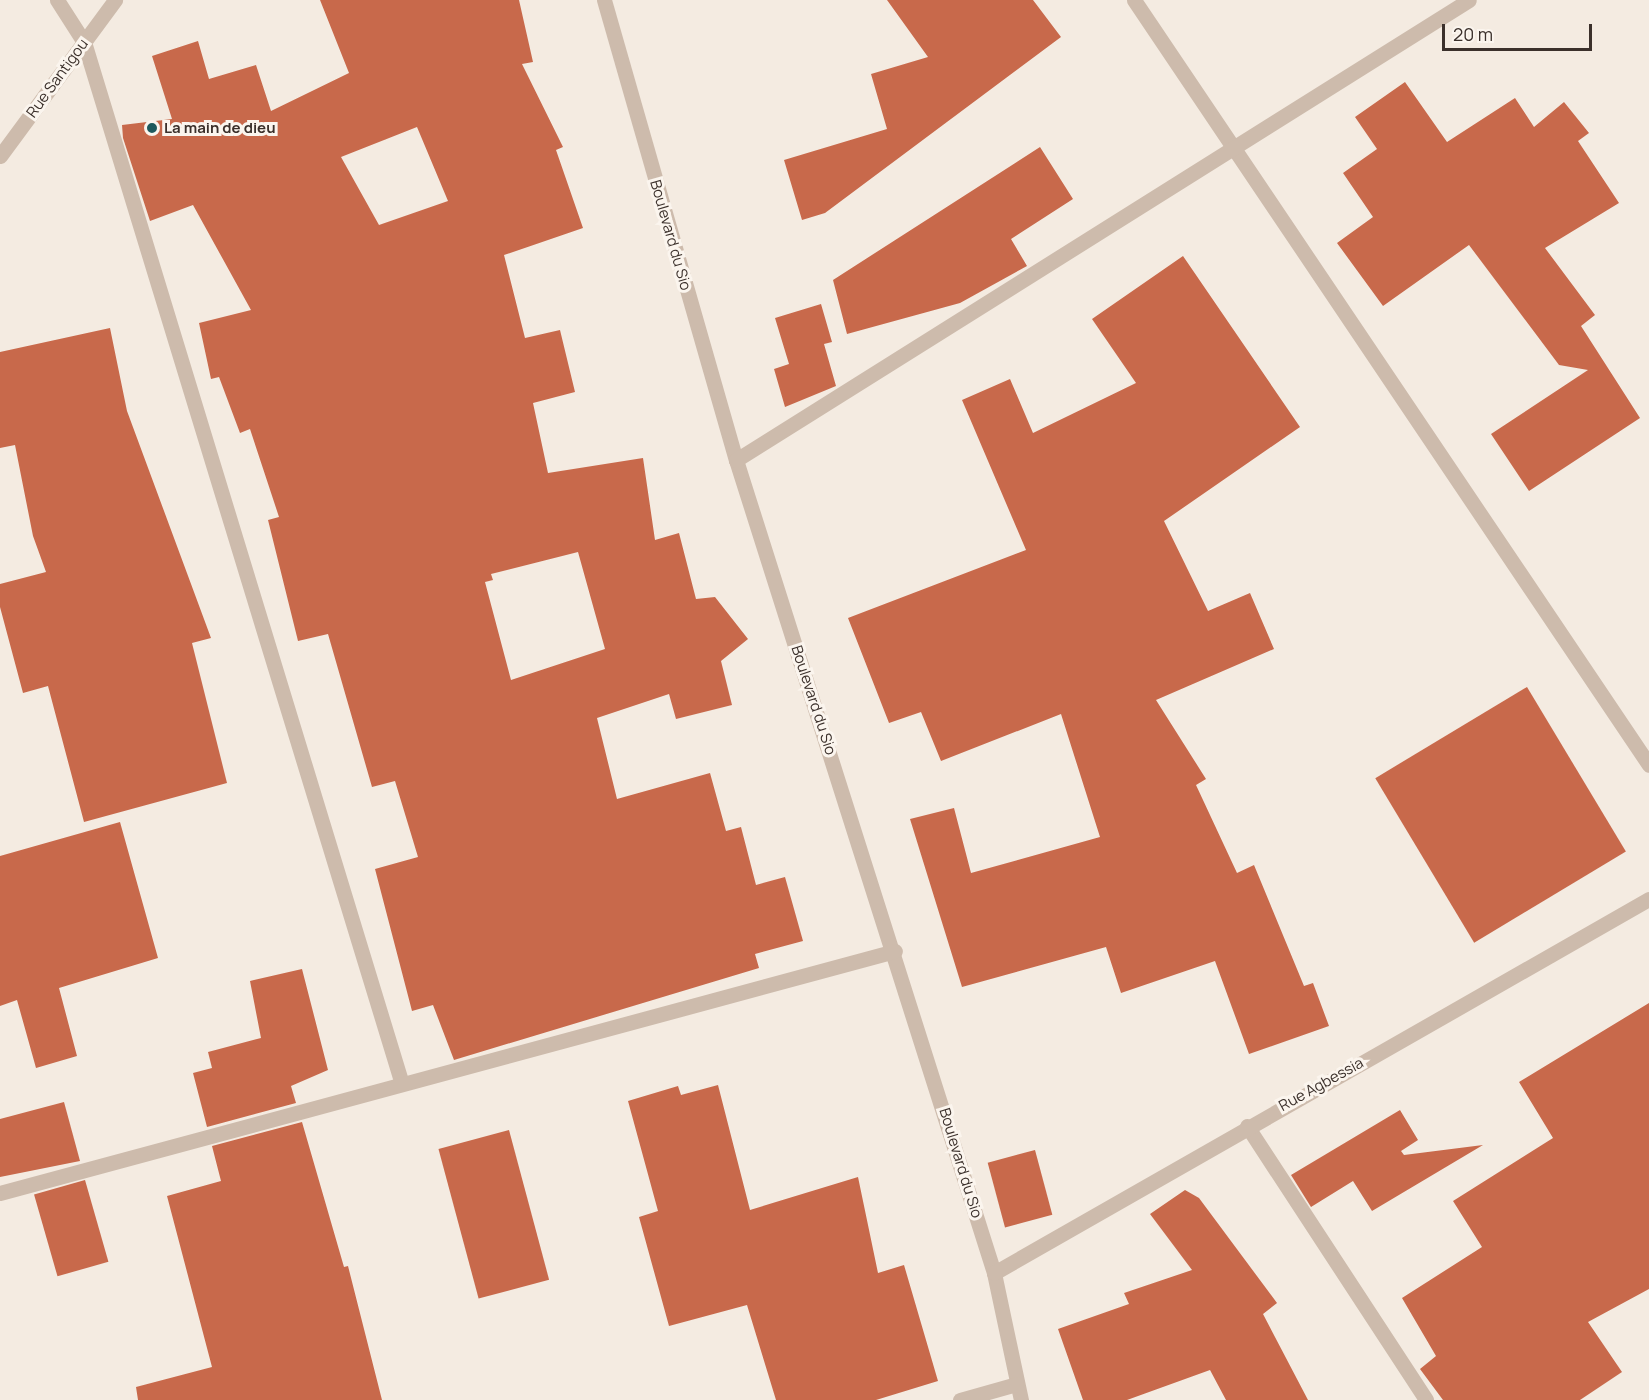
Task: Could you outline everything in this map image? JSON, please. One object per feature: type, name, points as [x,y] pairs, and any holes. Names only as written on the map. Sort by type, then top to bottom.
[{"type":"street","points":[[57,0],[84,42],[401,1081]]},
{"type":"street","name":"Rue Santigou","points":[[0,156],[115,0]]},
{"type":"street","name":"Boulevard du Sio","points":[[604,0],[736,460],[895,951],[994,1273],[1021,1400]]},
{"type":"street","points":[[1134,0],[1649,765]]},
{"type":"street","points":[[736,460],[1231,147],[1469,0]]},
{"type":"street","name":"Rue Agbessia","points":[[994,1273],[1247,1126],[1649,899]]},
{"type":"street","points":[[0,1193],[401,1081],[895,951]]},
{"type":"street","points":[[1247,1126],[1426,1400]]},
{"type":"street","points":[[960,1400],[1016,1384]]},
{"type":"building","points":[[320,0],[519,0],[533,62],[522,64],[563,147],[556,150],[583,228],[504,255],[525,338],[560,330],[575,392],[533,403],[548,473],[643,458],[655,540],[679,533],[696,599],[715,597],[748,639],[721,661],[732,705],[676,719],[669,694],[597,718],[617,799],[710,773],[726,831],[741,827],[756,885],[785,877],[803,941],[755,954],[759,968],[454,1060],[433,1005],[412,1011],[375,869],[418,857],[395,781],[372,787],[328,634],[298,641],[268,520],[279,517],[250,429],[240,433],[219,377],[211,379],[199,323],[251,310],[193,205],[150,221],[123,138],[122,125],[172,119],[152,56],[198,41],[209,79],[256,65],[271,111],[349,73]],"holes":[[[417,127],[448,201],[379,225],[341,157]],[[578,552],[605,649],[511,680],[485,582],[493,580],[491,574]]]},
{"type":"building","points":[[887,0],[1033,0],[1061,37],[825,213],[802,220],[784,160],[887,129],[871,74],[928,57]]},
{"type":"building","points":[[1405,82],[1447,142],[1515,98],[1534,127],[1564,102],[1589,133],[1578,141],[1619,203],[1545,248],[1595,315],[1581,326],[1640,418],[1529,491],[1491,434],[1588,370],[1559,365],[1469,245],[1383,306],[1337,243],[1373,217],[1343,173],[1377,149],[1355,117]]},
{"type":"building","points":[[1040,147],[1073,199],[1011,239],[1027,266],[960,303],[847,334],[833,280]]},
{"type":"building","points":[[1183,256],[1300,427],[1164,521],[1208,611],[1250,593],[1274,649],[1156,700],[1206,779],[1196,785],[1237,873],[1254,865],[1304,986],[1313,983],[1329,1026],[1249,1054],[1215,961],[1121,993],[1106,947],[962,987],[910,819],[954,808],[971,873],[1100,837],[1061,714],[941,761],[921,712],[889,723],[848,618],[1026,550],[962,400],[1010,379],[1033,433],[1136,383],[1092,319]]},
{"type":"building","points":[[821,304],[832,342],[824,344],[836,386],[785,407],[774,369],[789,364],[775,318]]},
{"type":"building","points":[[110,328],[127,411],[211,638],[192,643],[227,783],[84,822],[48,686],[23,693],[0,607],[0,584],[46,572],[33,536],[15,445],[0,448],[0,352]]},
{"type":"building","points":[[1527,687],[1626,852],[1474,943],[1375,778]]},
{"type":"building","points":[[120,822],[158,958],[59,988],[77,1056],[36,1068],[17,1000],[0,1006],[0,856]]},
{"type":"building","points":[[302,969],[328,1070],[291,1086],[296,1103],[207,1127],[193,1073],[212,1068],[208,1052],[261,1038],[250,981]]},
{"type":"building","points":[[1649,1003],[1649,1289],[1588,1322],[1622,1372],[1580,1400],[1443,1400],[1420,1369],[1436,1356],[1402,1298],[1482,1247],[1453,1201],[1553,1138],[1519,1082]]},
{"type":"building","points":[[718,1085],[750,1210],[858,1177],[878,1273],[904,1265],[938,1381],[876,1400],[776,1400],[747,1305],[669,1326],[639,1217],[658,1211],[628,1101],[678,1086],[681,1095]]},
{"type":"building","points":[[64,1102],[80,1161],[0,1177],[0,1119]]},
{"type":"building","points":[[1400,1110],[1418,1140],[1401,1151],[1404,1155],[1483,1145],[1372,1211],[1353,1181],[1311,1207],[1291,1175]]},
{"type":"building","points":[[302,1122],[344,1267],[348,1266],[382,1400],[138,1400],[136,1387],[212,1367],[167,1196],[221,1181],[212,1146]]},
{"type":"building","points":[[509,1130],[549,1280],[479,1299],[438,1149]]},
{"type":"building","points":[[1035,1150],[1052,1215],[1005,1227],[988,1163]]},
{"type":"building","points":[[85,1180],[108,1262],[57,1276],[34,1195]]},
{"type":"building","points":[[1185,1190],[1199,1198],[1277,1303],[1263,1314],[1308,1400],[1226,1400],[1210,1370],[1127,1400],[1083,1400],[1058,1329],[1129,1304],[1124,1293],[1192,1270],[1150,1214]]},
{"type":"place","name":"La main de dieu","points":[[152,128]]}]
